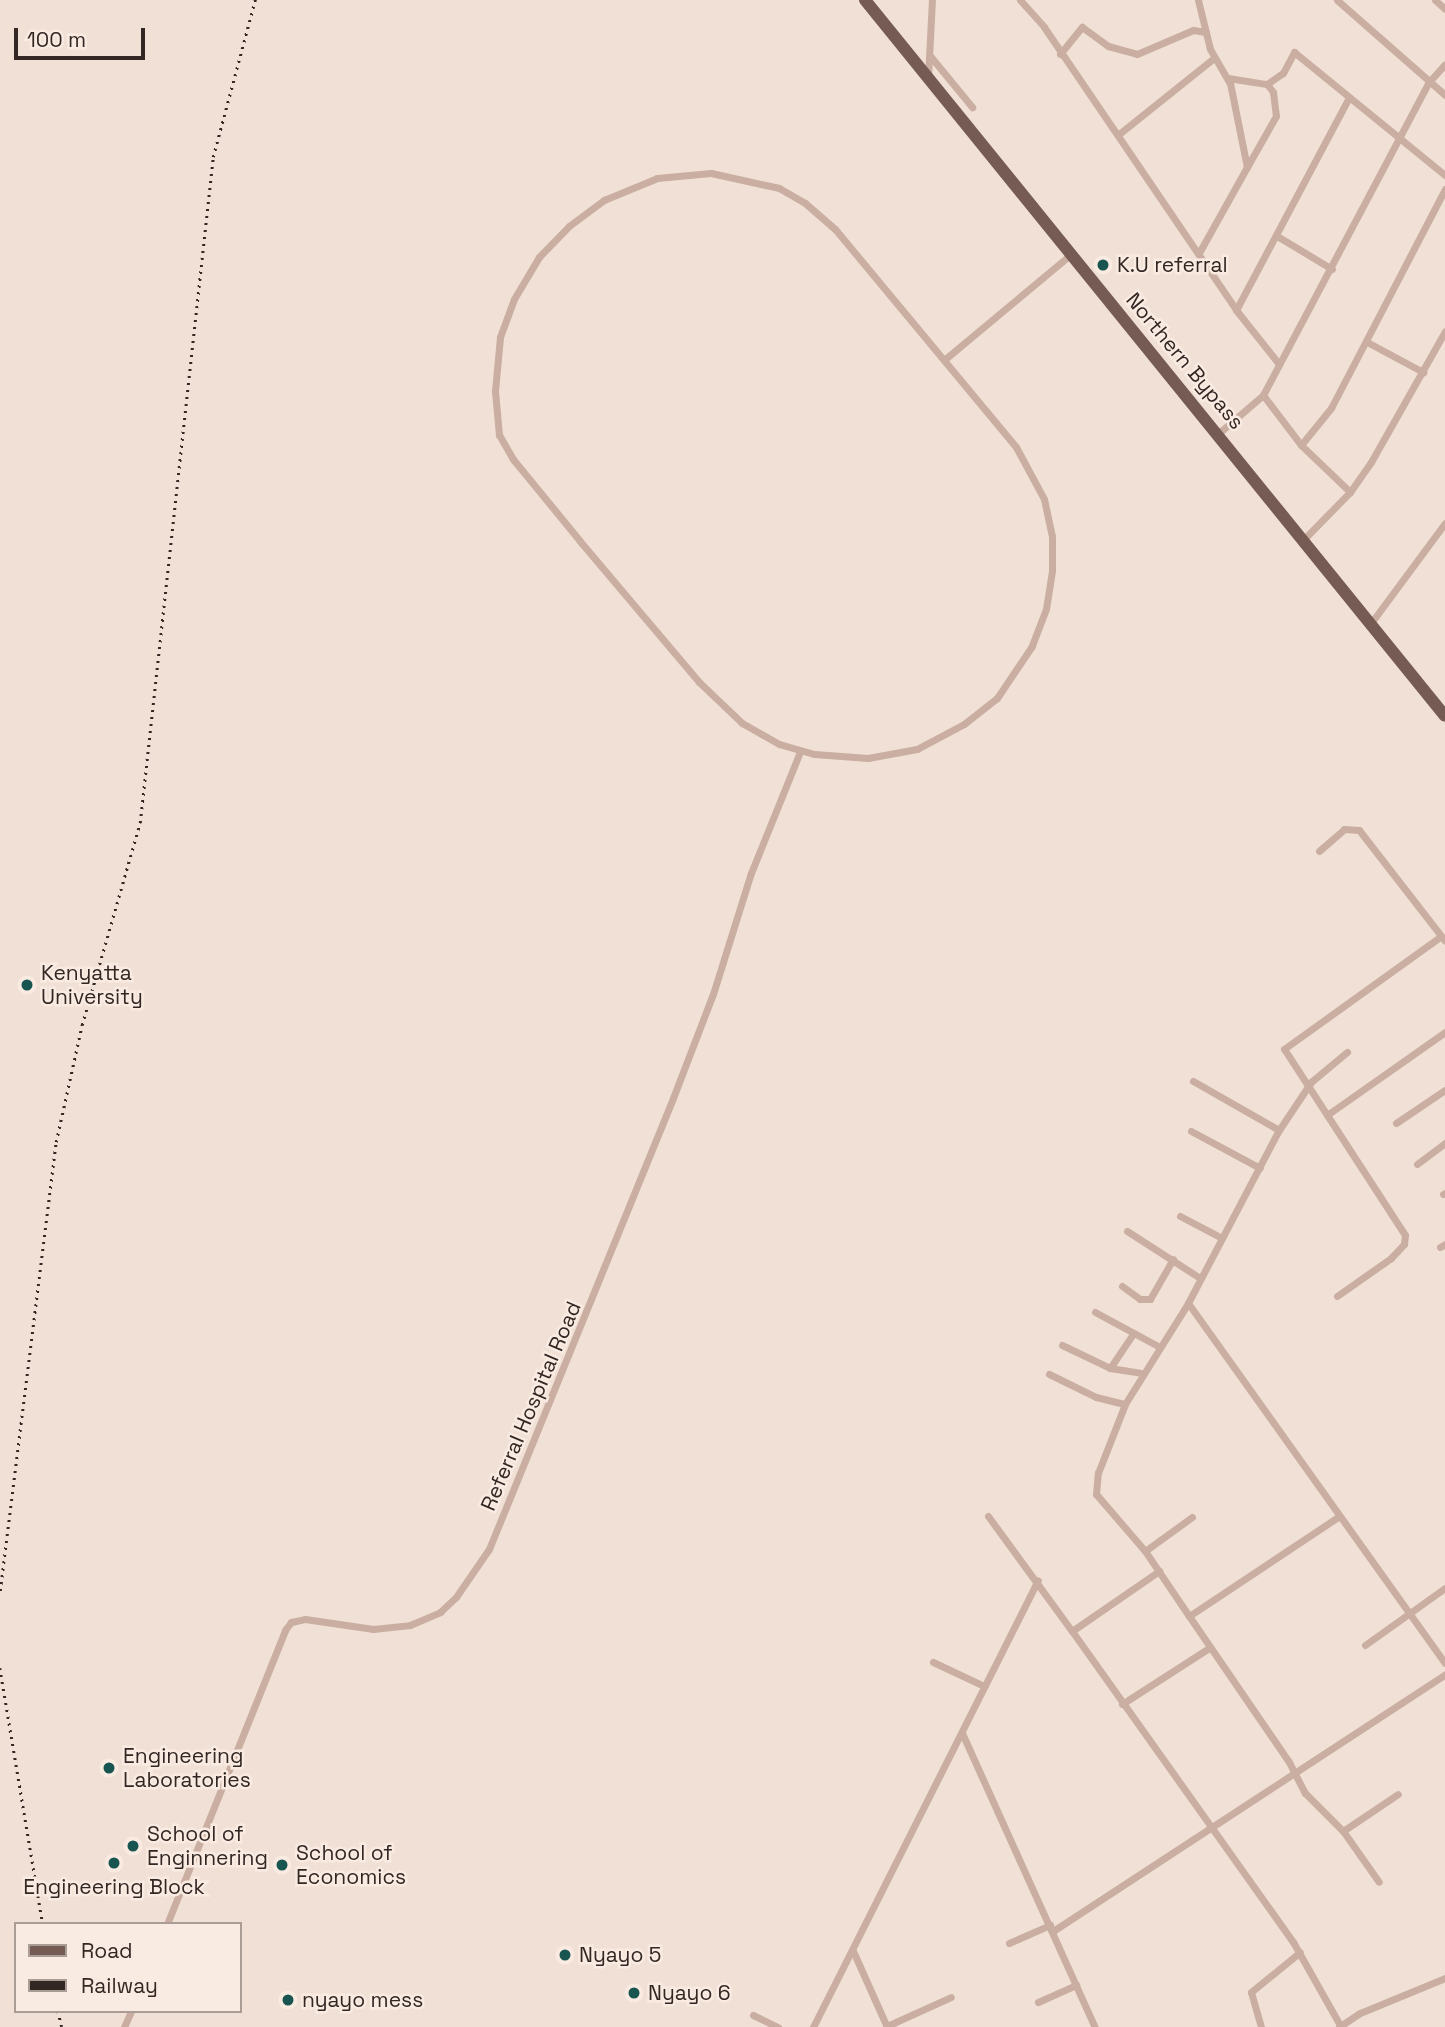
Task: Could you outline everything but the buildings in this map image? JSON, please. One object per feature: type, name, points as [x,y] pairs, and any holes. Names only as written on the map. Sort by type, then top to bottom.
[{"type":"main road","name":"Northern Bypass","points":[[866,0],[927,79],[1305,538],[1445,716]]},
{"type":"street","points":[[927,79],[931,57],[932,0]]},
{"type":"street","points":[[1020,0],[1119,134],[1236,310],[1279,364]]},
{"type":"street","points":[[1198,0],[1214,58],[1228,78],[1247,167]]},
{"type":"street","points":[[1337,0],[1428,83],[1445,95]]},
{"type":"street","points":[[1434,0],[1445,9]]},
{"type":"street","points":[[1060,54],[1082,27],[1108,46],[1137,54],[1193,30],[1206,32]]},
{"type":"street","points":[[1228,78],[1267,84],[1283,73],[1292,51],[1398,140],[1445,175]]},
{"type":"street","points":[[931,57],[972,107]]},
{"type":"street","points":[[1119,134],[1214,58]]},
{"type":"street","points":[[1219,433],[1263,395],[1428,83],[1445,64]]},
{"type":"street","points":[[1199,253],[1276,116],[1273,92],[1267,84]]},
{"type":"street","points":[[1236,310],[1348,99]]},
{"type":"street","points":[[711,173],[763,181],[818,212],[1016,447],[1044,499],[1053,552],[1040,627],[1008,686],[972,718],[936,741],[882,757],[800,752],[761,734],[723,708],[513,459],[499,435],[495,391],[496,357],[505,322],[539,257],[604,200],[657,178],[711,173]]},
{"type":"street","points":[[1301,445],[1331,408],[1445,189]]},
{"type":"street","points":[[1277,236],[1332,269]]},
{"type":"street","points":[[944,360],[1071,254]]},
{"type":"street","points":[[1305,538],[1350,492],[1444,334]]},
{"type":"street","points":[[1367,342],[1423,372]]},
{"type":"street","points":[[1263,395],[1301,445],[1350,492]]},
{"type":"street","points":[[1371,623],[1445,523]]},
{"type":"street","name":"Referral Hospital Road","points":[[168,1922],[285,1630],[291,1622],[305,1619],[373,1629],[410,1625],[440,1612],[456,1597],[489,1549],[678,1087],[713,994],[751,873],[800,752]]},
{"type":"street","points":[[1319,851],[1344,829],[1359,830],[1443,938],[1285,1047],[1284,1053],[1327,1115],[1406,1240],[1391,1258],[1337,1296]]},
{"type":"street","points":[[1327,1115],[1445,1032]]},
{"type":"street","points":[[1347,1052],[1306,1087],[1279,1130],[1188,1303],[1158,1346],[1125,1404],[1094,1486],[1096,1494],[1159,1571],[1305,1793],[1343,1831],[1380,1882]]},
{"type":"street","points":[[1193,1081],[1279,1130]]},
{"type":"street","points":[[1396,1123],[1445,1090]]},
{"type":"street","points":[[1191,1131],[1260,1168]]},
{"type":"street","points":[[1418,1164],[1445,1143]]},
{"type":"street","points":[[1180,1216],[1222,1238]]},
{"type":"street","points":[[1127,1231],[1200,1278]]},
{"type":"street","points":[[1122,1286],[1140,1300],[1150,1299],[1173,1259]]},
{"type":"street","points":[[1188,1303],[1407,1615],[1445,1663]]},
{"type":"street","points":[[1096,1312],[1132,1335],[1158,1346]]},
{"type":"street","points":[[1110,1368],[1132,1335]]},
{"type":"street","points":[[1062,1345],[1110,1368],[1143,1373]]},
{"type":"street","points":[[1049,1374],[1096,1397],[1125,1404]]},
{"type":"street","points":[[988,1516],[1038,1580],[1122,1704],[1213,1827],[1300,1952],[1339,2026],[1445,1978]]},
{"type":"street","points":[[1145,1551],[1192,1517]]},
{"type":"street","points":[[1189,1616],[1338,1517]]},
{"type":"street","points":[[1072,1631],[1159,1571]]},
{"type":"street","points":[[813,2027],[1038,1580]]},
{"type":"street","points":[[1365,1645],[1445,1588]]},
{"type":"street","points":[[1122,1704],[1209,1648]]},
{"type":"street","points":[[933,1662],[984,1686]]},
{"type":"street","points":[[1009,1943],[1052,1928],[1213,1827],[1293,1772],[1353,1738],[1445,1674]]},
{"type":"street","points":[[962,1733],[1095,2027]]},
{"type":"street","points":[[1343,1831],[1398,1794]]},
{"type":"street","points":[[853,1951],[887,2026],[951,1997]]},
{"type":"street","points":[[1261,2027],[1251,1992],[1300,1952]]},
{"type":"street","points":[[1038,2002],[1076,1985]]},
{"type":"street","points":[[753,2015],[778,2027]]},
{"type":"railway","points":[[0,1591],[56,1142],[82,1025],[140,823],[213,157],[255,0]]},
{"type":"railway","points":[[0,1668],[43,1922]]},
{"type":"railway","points":[[58,2013],[62,2027]]},
{"type":"place","name":"K.U referral","points":[[1103,265]]},
{"type":"place","name":"Kenyatta University","points":[[27,985]]},
{"type":"place","name":"Engineering Laboratories","points":[[109,1768]]},
{"type":"place","name":"School of Enginnering","points":[[133,1846]]},
{"type":"place","name":"Engineering Block","points":[[114,1863]]},
{"type":"place","name":"School of Economics","points":[[282,1865]]},
{"type":"place","name":"Nyayo 5","points":[[565,1955]]},
{"type":"place","name":"Nyayo 6","points":[[634,1993]]},
{"type":"place","name":"nyayo mess","points":[[288,2000]]}]
